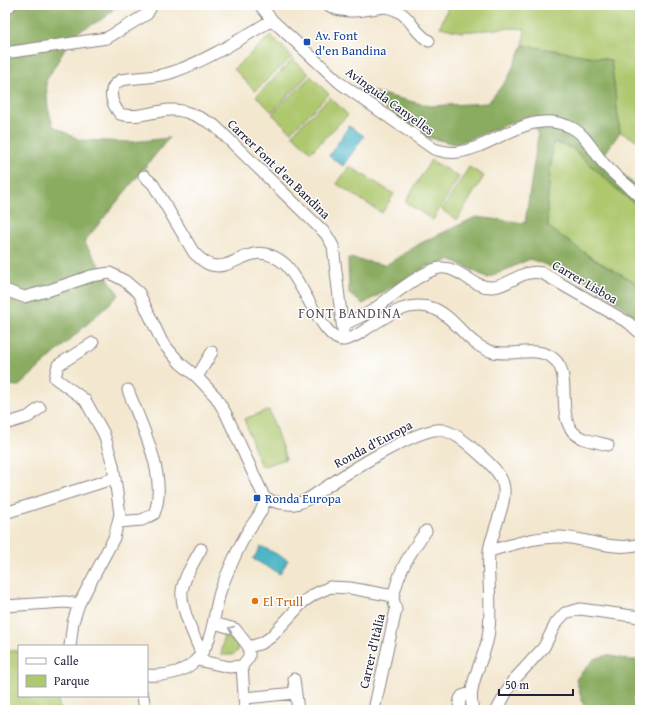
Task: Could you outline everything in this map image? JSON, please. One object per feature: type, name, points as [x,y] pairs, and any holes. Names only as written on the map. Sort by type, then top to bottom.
[{"type":"street","points":[[5,53],[107,38],[147,14],[152,5]]},
{"type":"street","name":"Avinguda Canyelles","points":[[260,5],[272,20],[340,83],[434,149],[447,153],[466,150],[532,122],[550,122],[567,125],[580,133],[605,165],[623,183],[640,196]]},
{"type":"street","points":[[328,5],[342,8],[391,8],[405,14],[419,35],[429,41]]},
{"type":"street","name":"Carrer Font d'en Bandina","points":[[272,20],[202,60],[173,72],[156,77],[121,80],[116,83],[112,89],[111,100],[120,114],[128,116],[171,110],[180,111],[203,119],[222,131],[239,151],[326,234],[333,246],[344,340]]},
{"type":"street","points":[[144,176],[153,184],[194,253],[202,261],[213,266],[226,264],[258,253],[278,258],[290,269],[325,329],[333,338],[344,340],[352,338],[401,309],[421,306],[435,309],[446,316],[473,341],[489,351],[506,353],[536,351],[546,354],[554,359],[561,368],[566,415],[571,428],[581,438],[608,445]]},
{"type":"street","name":"Carrer Lisboa","points":[[343,325],[371,311],[425,274],[438,268],[449,268],[479,285],[486,287],[496,287],[527,272],[542,272],[629,323],[640,333]]},
{"type":"street","points":[[5,290],[24,297],[91,276],[110,273],[125,281],[139,293],[162,342],[180,363],[197,377],[216,397],[226,414],[265,499],[262,513],[248,531],[221,589],[214,623],[199,656],[179,671],[160,676],[148,675]]},
{"type":"street","points":[[70,645],[72,629],[79,604],[114,538],[120,514],[115,478],[104,434],[85,400],[55,378],[58,365],[93,342]]},
{"type":"street","points":[[197,377],[212,352]]},
{"type":"street","points":[[118,522],[142,520],[154,514],[158,503],[156,471],[128,390]]},
{"type":"street","points":[[5,424],[28,417],[40,408]]},
{"type":"street","name":"Ronda d'Europa","points":[[265,499],[279,504],[296,504],[354,469],[411,439],[431,431],[444,430],[469,445],[484,458],[503,482],[505,494],[489,551],[490,620],[488,638],[471,694],[473,710]]},
{"type":"street","points":[[5,513],[115,478]]},
{"type":"street","points":[[393,598],[397,581],[408,556],[426,531]]},
{"type":"street","points":[[489,551],[546,537],[574,538],[625,547],[640,544]]},
{"type":"street","points":[[199,656],[182,592],[184,583],[200,549]]},
{"type":"street","name":"Carrer d'Itàlia","points":[[249,647],[262,643],[271,637],[303,602],[330,587],[383,594],[393,598],[396,603],[394,621],[374,710]]},
{"type":"street","points":[[5,606],[65,602],[79,604]]},
{"type":"street","points":[[497,710],[512,682],[544,647],[556,623],[565,613],[580,609],[640,616]]},
{"type":"street","points":[[214,623],[234,629],[249,647],[249,657],[242,666],[246,710]]},
{"type":"street","points":[[199,656],[229,667],[242,666]]},
{"type":"street","points":[[294,679],[298,710]]},
{"type":"street","points":[[245,698],[296,692]]},
{"type":"street","points":[[459,710],[459,704],[462,696],[471,694]]},
{"type":"street","points":[[143,697],[145,710]]},
{"type":"green space","points":[[5,5],[117,5],[106,17],[74,34],[46,81],[48,108],[53,126],[80,140],[132,142],[169,138],[84,242],[119,295],[19,386],[5,385]]},
{"type":"green space","points":[[449,5],[640,5],[640,142],[620,132],[611,60],[523,45],[525,29],[510,28],[461,32],[440,27]]},
{"type":"green space","points":[[271,35],[292,57],[255,91],[234,69]]},
{"type":"green space","points":[[523,45],[611,60],[620,132],[604,155],[622,175],[640,188],[640,207],[622,194],[572,148],[553,142],[547,206],[548,227],[592,258],[640,285],[640,320],[606,294],[581,278],[530,259],[488,278],[452,260],[426,267],[363,304],[349,294],[348,258],[386,265],[421,243],[476,217],[525,223],[538,136],[532,115],[456,144],[422,136],[358,88],[429,106],[488,103],[508,78]]},
{"type":"green space","points":[[293,59],[309,74],[272,112],[256,96]]},
{"type":"green space","points":[[311,76],[329,94],[291,132],[272,114]]},
{"type":"green space","points":[[330,97],[348,115],[311,152],[292,134]]},
{"type":"green space","points":[[553,142],[572,148],[622,194],[640,207],[640,285],[592,258],[548,227],[547,206]]},
{"type":"green space","points":[[431,160],[459,177],[433,220],[405,202]]},
{"type":"green space","points":[[349,166],[394,194],[382,213],[337,184]]},
{"type":"green space","points":[[469,167],[484,176],[457,220],[442,210]]},
{"type":"green space","points":[[269,410],[286,459],[261,467],[244,419]]},
{"type":"green space","points":[[224,634],[231,636],[238,643],[238,651],[232,655],[221,655]]},
{"type":"green space","points":[[5,651],[18,651],[18,697],[57,697],[60,710],[5,710]]},
{"type":"green space","points":[[607,655],[629,660],[640,660],[640,691],[632,698],[640,706],[640,710],[585,710],[576,679],[594,659]]},
{"type":"water","points":[[349,126],[364,136],[343,166],[329,156]]},
{"type":"water","points":[[261,546],[288,560],[280,574],[253,559]]},
{"type":"place","name":"Av. Font d'en Bandina","points":[[307,42]]},
{"type":"place","name":"Ronda Europa","points":[[257,498]]},
{"type":"place","name":"El Trull","points":[[255,601]]},
{"type":"district","name":"FONT BANDINA","points":[[350,313]]}]
